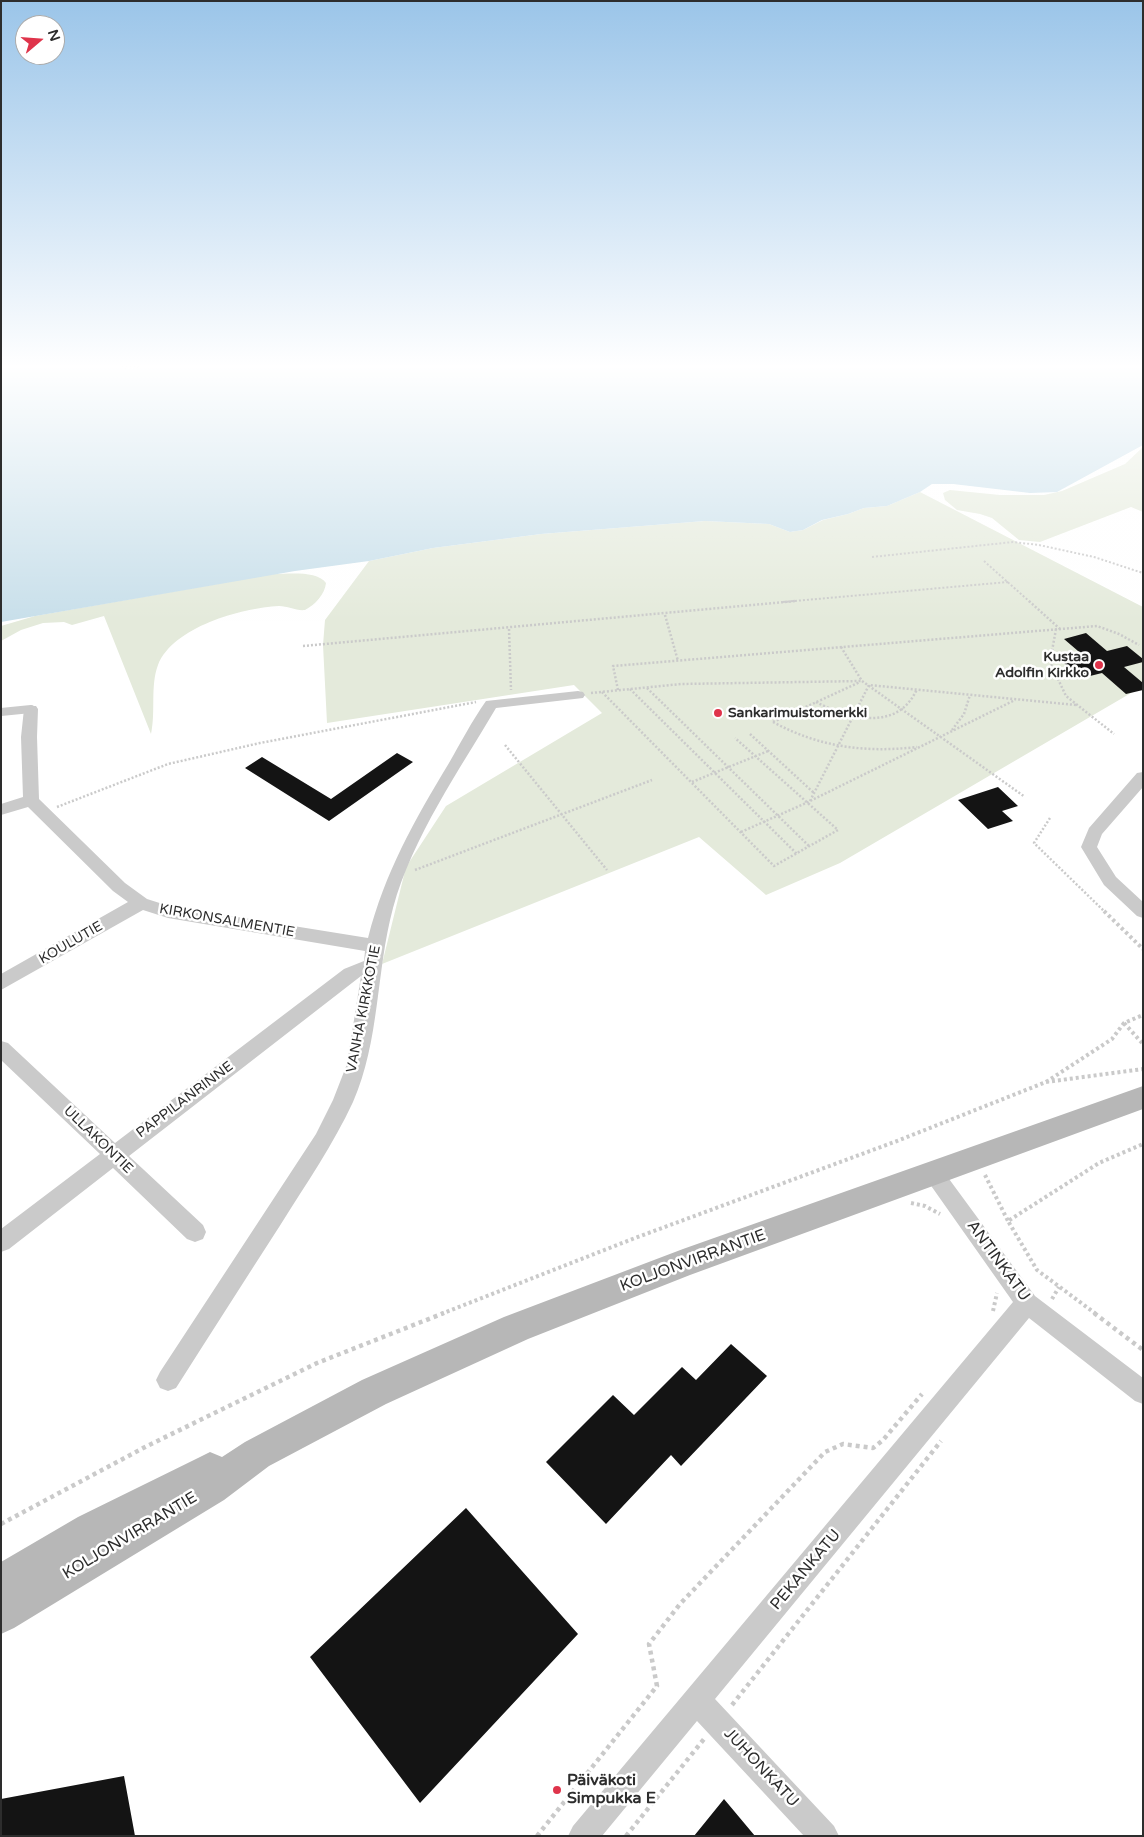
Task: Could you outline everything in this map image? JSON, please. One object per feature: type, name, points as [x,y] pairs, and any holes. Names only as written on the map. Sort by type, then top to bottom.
[{"type":"main road","name":"KOLJONVIRRANTIE","points":[[1,1615],[211,1487],[257,1454],[374,1392],[516,1328],[683,1263],[1143,1098]]},
{"type":"main road","name":"KOLJONVIRRANTIE","points":[[1,1583],[91,1530],[210,1470],[257,1454]]},
{"type":"street","points":[[491,704],[578,695]]},
{"type":"street","name":"VANHA KIRKKOTIE","points":[[168,1380],[323,1140],[343,1101],[357,1064],[373,956],[385,906],[404,859],[426,814],[491,704]]},
{"type":"street","points":[[1,810],[31,800],[29,738],[31,708]]},
{"type":"street","points":[[1143,777],[1095,832],[1089,847],[1110,881],[1143,912]]},
{"type":"street","name":"KIRKONSALMENTIE","points":[[31,800],[42,813],[119,887],[142,903],[168,912],[373,956]]},
{"type":"street","name":"KOULUTIE","points":[[1,983],[142,903]]},
{"type":"street","name":"PAPPILANRINNE","points":[[1,1242],[350,974],[361,968],[373,956]]},
{"type":"street","name":"ULLAKONTIE","points":[[1,1048],[195,1232]]},
{"type":"street","name":"ANTINKATU","points":[[934,1174],[1035,1309],[1143,1393]]},
{"type":"street","name":"PEKANKATU","points":[[583,1836],[1035,1309]]},
{"type":"street","name":"JUHONKATU","points":[[697,1701],[824,1836]]},
{"type":"lane","points":[[1,712],[31,708]]},
{"type":"path","points":[[872,558],[1013,542],[1039,545],[1094,557],[1143,573]]},
{"type":"path","points":[[984,561],[1058,629]]},
{"type":"path","points":[[303,646],[509,629],[1008,582]]},
{"type":"path","points":[[665,614],[678,661]]},
{"type":"path","points":[[618,690],[613,666],[1097,626],[1119,634],[1139,645]]},
{"type":"path","points":[[509,629],[512,701]]},
{"type":"path","points":[[1058,629],[1050,662],[1066,696],[1114,734]]},
{"type":"path","points":[[841,648],[862,680],[1024,797]]},
{"type":"path","points":[[578,695],[681,684],[862,680]]},
{"type":"path","points":[[862,680],[773,722],[797,736],[837,748],[869,751],[921,746]]},
{"type":"path","points":[[869,685],[1076,705]]},
{"type":"path","points":[[808,802],[869,685]]},
{"type":"path","points":[[647,687],[810,847]]},
{"type":"path","points":[[630,689],[797,854]]},
{"type":"path","points":[[816,702],[852,716],[872,718],[903,709],[912,701],[917,690]]},
{"type":"path","points":[[602,692],[774,866],[838,830],[735,738]]},
{"type":"path","points":[[950,732],[963,718],[968,707],[970,695]]},
{"type":"path","points":[[741,832],[808,802],[1015,700]]},
{"type":"path","points":[[42,813],[168,764],[260,743],[478,702],[491,704]]},
{"type":"path","points":[[750,734],[814,793]]},
{"type":"path","points":[[505,745],[607,870]]},
{"type":"path","points":[[692,782],[768,751]]},
{"type":"path","points":[[414,870],[652,780]]},
{"type":"path","points":[[1050,818],[1034,843],[1143,948]]},
{"type":"path","points":[[1,1524],[147,1446],[317,1363],[634,1238],[897,1141],[1046,1082],[1112,1038],[1124,1023],[1143,1015]]},
{"type":"path","points":[[1124,1023],[1143,1044]]},
{"type":"path","points":[[1046,1082],[1143,1069]]},
{"type":"path","points":[[1008,1221],[1099,1163],[1143,1144]]},
{"type":"path","points":[[976,1157],[1008,1221],[1037,1270],[1143,1350]]},
{"type":"path","points":[[892,1189],[909,1203],[925,1206],[941,1215],[947,1222]]},
{"type":"path","points":[[1035,1309],[1059,1288]]},
{"type":"path","points":[[991,1313],[995,1308],[998,1290]]},
{"type":"path","points":[[536,1836],[657,1686],[649,1644],[680,1604],[825,1452],[843,1444],[872,1448],[883,1440],[927,1388]]},
{"type":"path","points":[[626,1836],[944,1437]]},
{"type":"green space","points":[[1140,450],[1143,450],[1143,512],[1131,507],[1040,542],[1019,540],[992,518],[957,510],[945,500],[943,493],[950,490],[1000,495],[1044,495],[1062,491],[1125,464]]},
{"type":"green space","points":[[920,492],[1143,607],[1143,686],[840,863],[766,895],[699,837],[382,964],[406,867],[446,806],[602,713],[574,685],[327,723],[323,645],[325,620],[369,561],[433,548],[541,534],[705,521],[769,524],[790,532],[803,530],[823,520],[864,508],[887,506]]},
{"type":"green space","points":[[273,574],[309,574],[316,576],[326,583],[324,591],[319,599],[305,610],[279,606],[246,611],[210,622],[178,640],[166,652],[158,665],[151,734],[104,616],[72,625],[64,622],[43,623],[21,630],[1,641],[1,626],[35,616]]},
{"type":"water","points":[[1,450],[1134,450],[1057,492],[1030,493],[953,484],[932,484],[920,492],[887,506],[864,508],[822,520],[803,530],[790,532],[769,524],[705,521],[541,534],[433,548],[369,561],[295,571],[1,622]]},
{"type":"building","name":"Kustaa Adolfin Kirkko","points":[[1086,633],[1107,651],[1127,646],[1143,659],[1143,662],[1124,667],[1143,683],[1143,690],[1126,694],[1102,673],[1082,678],[1064,663],[1085,657],[1064,639]]},
{"type":"building","points":[[397,753],[413,762],[329,821],[245,768],[262,757],[331,799]]},
{"type":"building","points":[[998,787],[1018,806],[1002,811],[1013,821],[988,829],[958,800]]},
{"type":"building","points":[[731,1344],[767,1376],[681,1466],[671,1455],[606,1524],[546,1462],[613,1395],[634,1415],[682,1367],[696,1380]]},
{"type":"building","points":[[466,1508],[578,1634],[420,1803],[310,1657]]},
{"type":"building","points":[[124,1776],[135,1836],[1,1836],[1,1799]]},
{"type":"building","points":[[724,1799],[755,1836],[694,1836]]},
{"type":"place","name":"Kustaa Adolfin Kirkko","points":[[1099,665]]},
{"type":"place","name":"Sankarimuistomerkki","points":[[718,713]]},
{"type":"place","name":"Päiväkoti Simpukka E","points":[[557,1790]]}]
